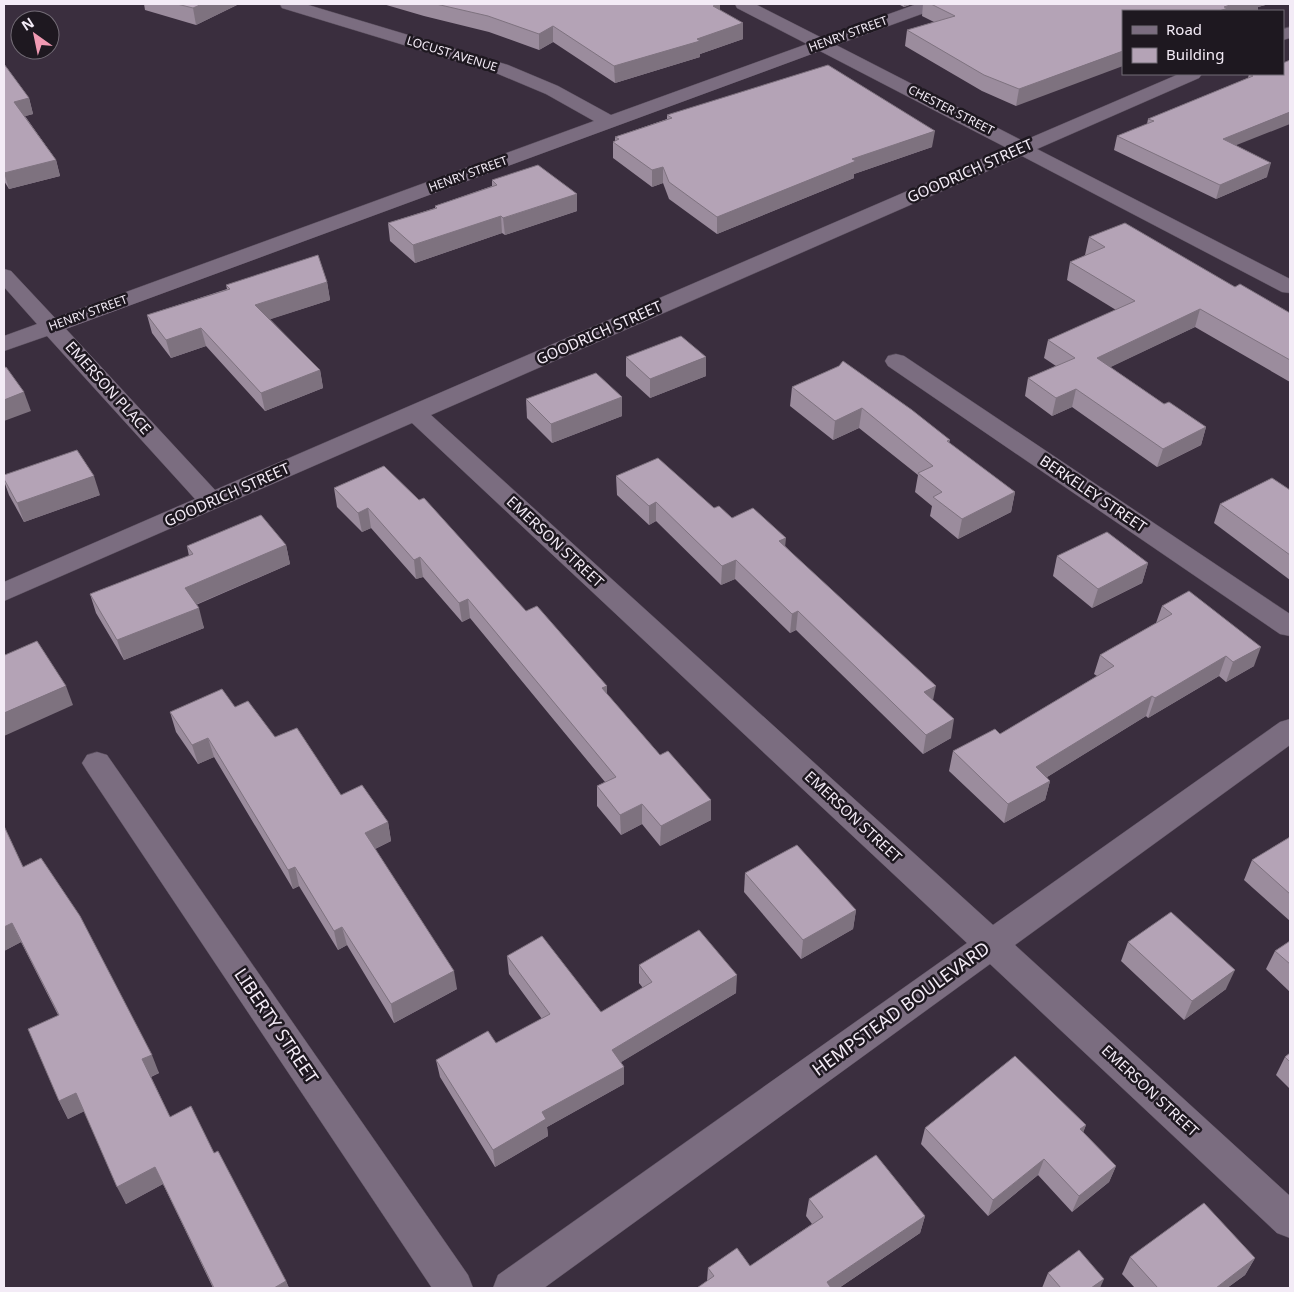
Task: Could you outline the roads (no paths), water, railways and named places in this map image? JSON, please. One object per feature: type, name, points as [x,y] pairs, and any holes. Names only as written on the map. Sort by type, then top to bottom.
[{"type":"street","name":"CHESTER STREET","points":[[743,4],[1290,287]]},
{"type":"street","name":"HENRY STREET","points":[[4,344],[932,4]]},
{"type":"street","name":"LOCUST AVENUE","points":[[295,5],[502,69],[552,90],[609,122]]},
{"type":"street","name":"GOODRICH STREET","points":[[4,592],[1191,75]]},
{"type":"street","name":"EMERSON PLACE","points":[[4,275],[212,502]]},
{"type":"street","name":"BERKELEY STREET","points":[[896,361],[1290,627]]},
{"type":"street","name":"EMERSON STREET","points":[[415,413],[1290,1220]]},
{"type":"street","name":"HEMPSTEAD BOULEVARD","points":[[512,1288],[1290,730]]},
{"type":"street","name":"LIBERTY STREET","points":[[97,763],[454,1288]]}]
